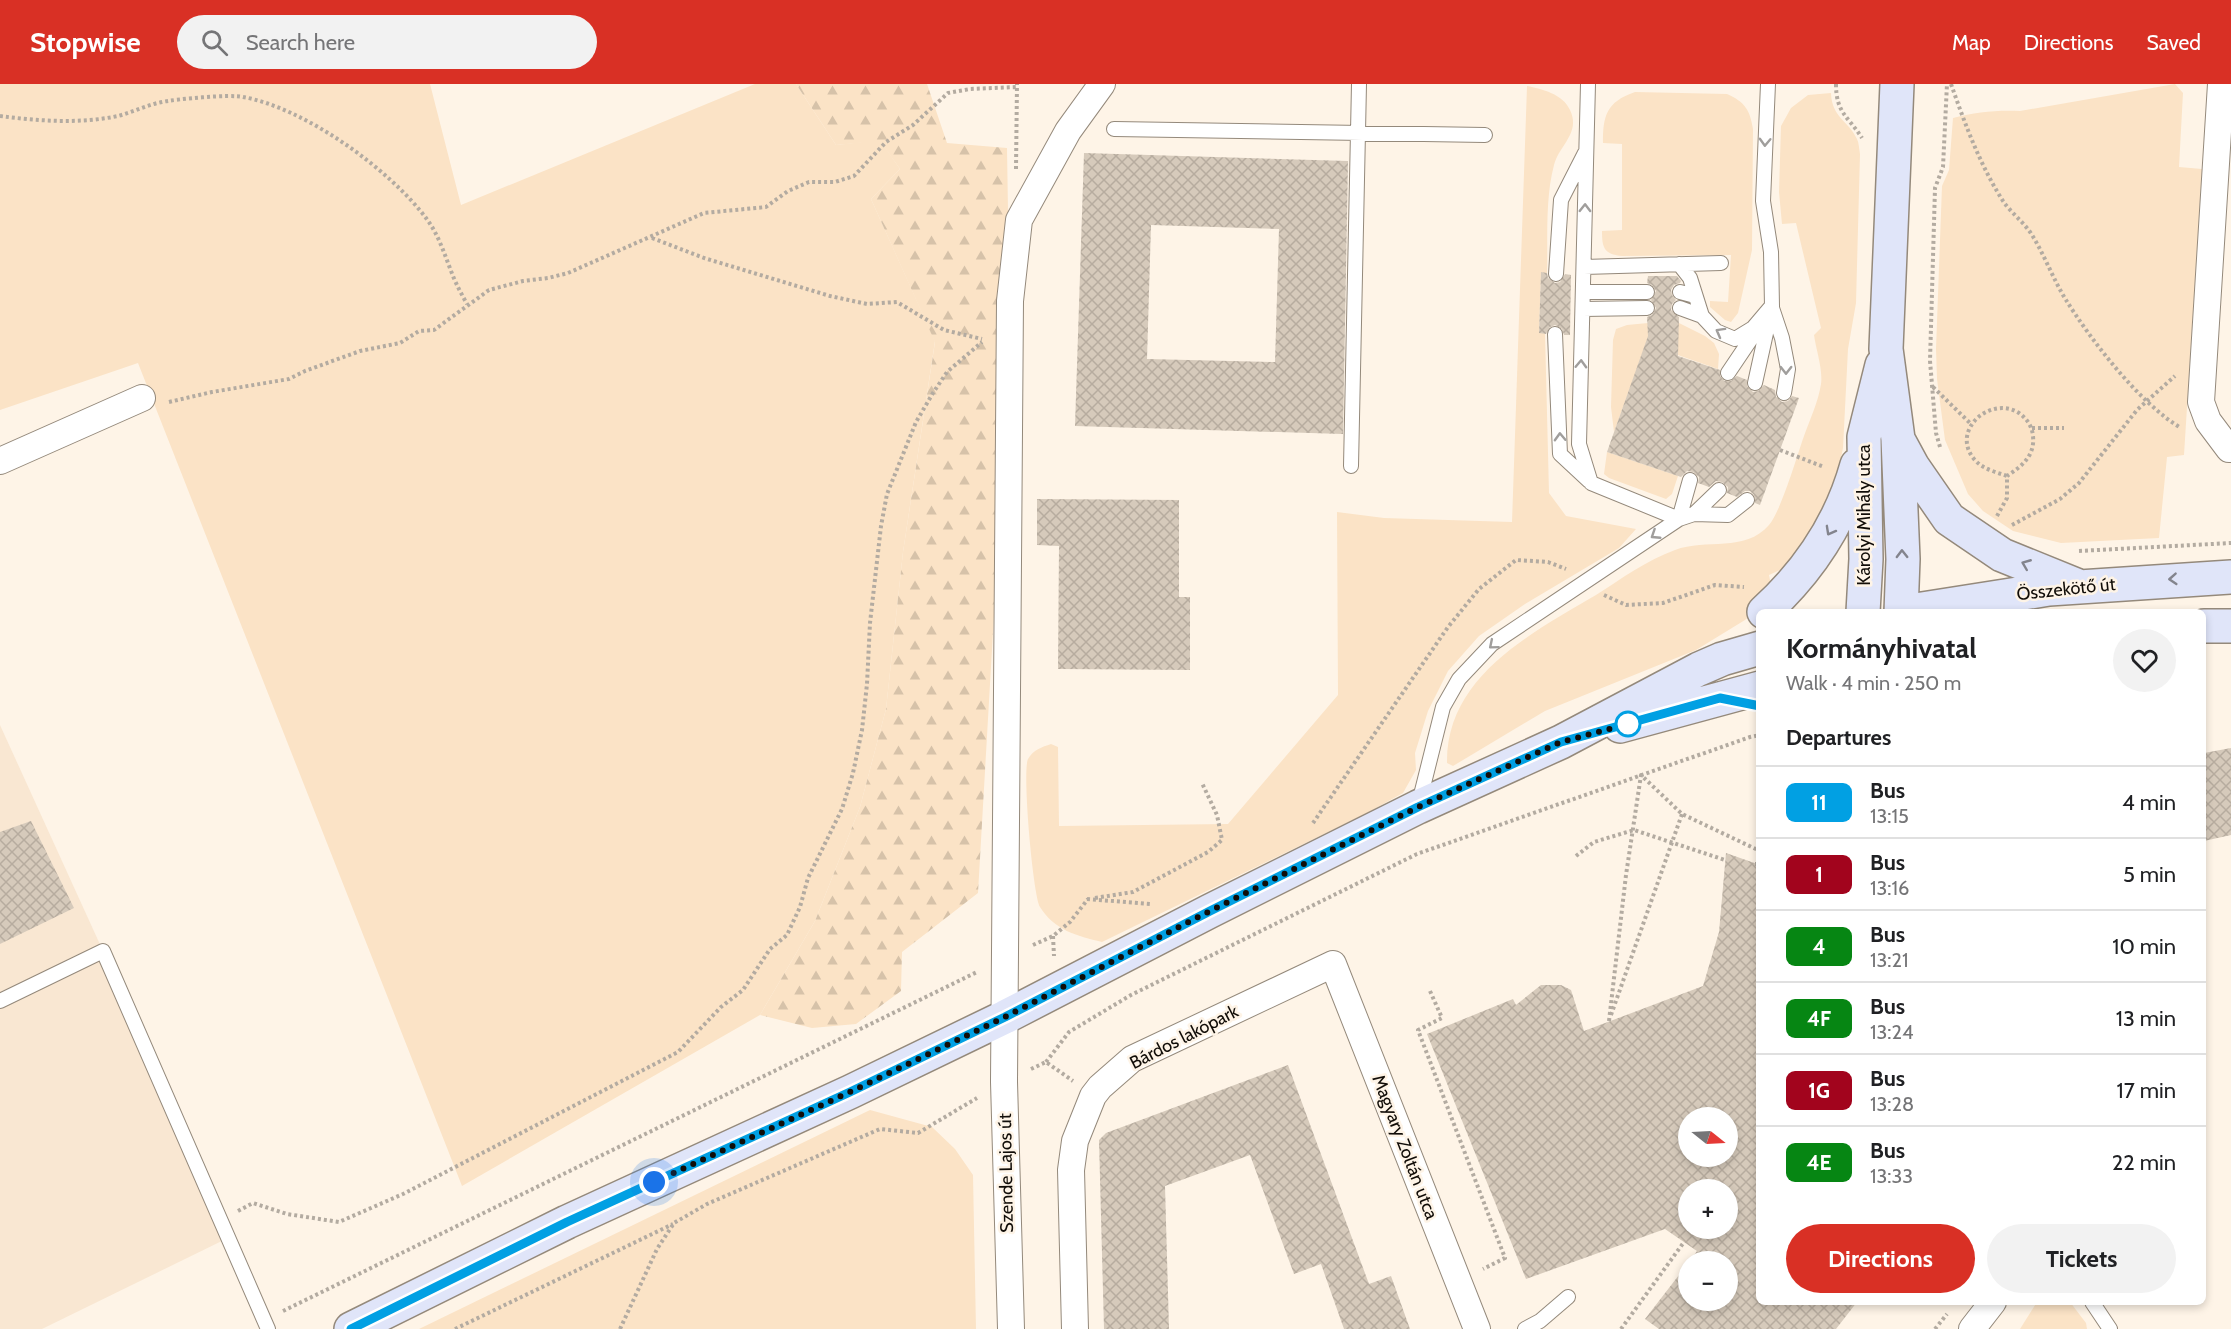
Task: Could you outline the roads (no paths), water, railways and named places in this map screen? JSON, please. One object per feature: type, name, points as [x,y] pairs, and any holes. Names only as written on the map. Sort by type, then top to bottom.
[{"type":"street","name":"Szende Lajos út","points":[[1011,1329],[1004,1082],[1010,301],[1019,220],[1068,131],[1102,84]]},
{"type":"street","name":"Károlyi Mihály utca","points":[[1897,84],[1886,349],[1898,439],[1903,559],[1902,609]]},
{"type":"street","points":[[2221,84],[2201,402],[2208,421],[2230,449]]},
{"type":"street","name":"Károlyi Mihály utca","points":[[1863,609],[1866,559],[1864,437],[1886,349]]},
{"type":"street","points":[[0,461],[142,398]]},
{"type":"street","points":[[1767,609],[1795,582],[1828,535],[1850,492],[1864,437]]},
{"type":"street","points":[[1898,439],[1913,467],[1949,519],[2002,555],[2080,586]]},
{"type":"street","name":"Összekötő út","points":[[1921,609],[2049,589],[2231,577]]},
{"type":"street","points":[[1698,669],[1756,619]]},
{"type":"street","points":[[2206,626],[2231,626]]},
{"type":"street","points":[[351,1329],[567,1222],[850,1092],[1005,1017],[1418,807],[1561,742],[1698,669],[1756,649]]},
{"type":"street","points":[[1561,742],[1756,689]]},
{"type":"street","points":[[1720,698],[1756,705]]},
{"type":"street","name":"Bárdos lakópark","points":[[1075,1329],[1071,1170],[1075,1141],[1093,1096],[1132,1059],[1333,964]]},
{"type":"street","name":"Magyary Zoltán utca","points":[[1333,964],[1477,1329]]},
{"type":"street","points":[[1972,1329],[1991,1305]]},
{"type":"lane","points":[[1352,466],[1359,84]]},
{"type":"lane","points":[[1588,84],[1579,444],[1591,483]]},
{"type":"lane","points":[[1755,383],[1772,306],[1771,252],[1763,201],[1767,84]]},
{"type":"lane","points":[[1114,129],[1485,135]]},
{"type":"lane","points":[[1556,274],[1561,200],[1586,150]]},
{"type":"lane","points":[[1584,267],[1721,263]]},
{"type":"lane","points":[[1679,264],[1690,278],[1702,316],[1716,332],[1735,339],[1753,328],[1772,306]]},
{"type":"lane","points":[[1584,292],[1647,292]]},
{"type":"lane","points":[[1680,292],[1695,296]]},
{"type":"lane","points":[[1728,373],[1752,340],[1772,306]]},
{"type":"lane","points":[[1772,306],[1782,338],[1788,369],[1784,393]]},
{"type":"lane","points":[[1583,309],[1647,308]]},
{"type":"lane","points":[[1680,308],[1702,316]]},
{"type":"lane","points":[[1555,334],[1560,454],[1591,483],[1679,519]]},
{"type":"lane","points":[[1679,519],[1690,480]]},
{"type":"lane","points":[[1694,514],[1719,490]]},
{"type":"lane","points":[[1418,807],[1430,751],[1443,707],[1459,679],[1492,644],[1679,519],[1694,514],[1728,514],[1747,500]]},
{"type":"lane","points":[[0,1001],[103,951],[266,1325]]},
{"type":"lane","points":[[1525,1329],[1540,1321],[1568,1297]]},
{"type":"lane","points":[[2094,1305],[2110,1329]]}]
